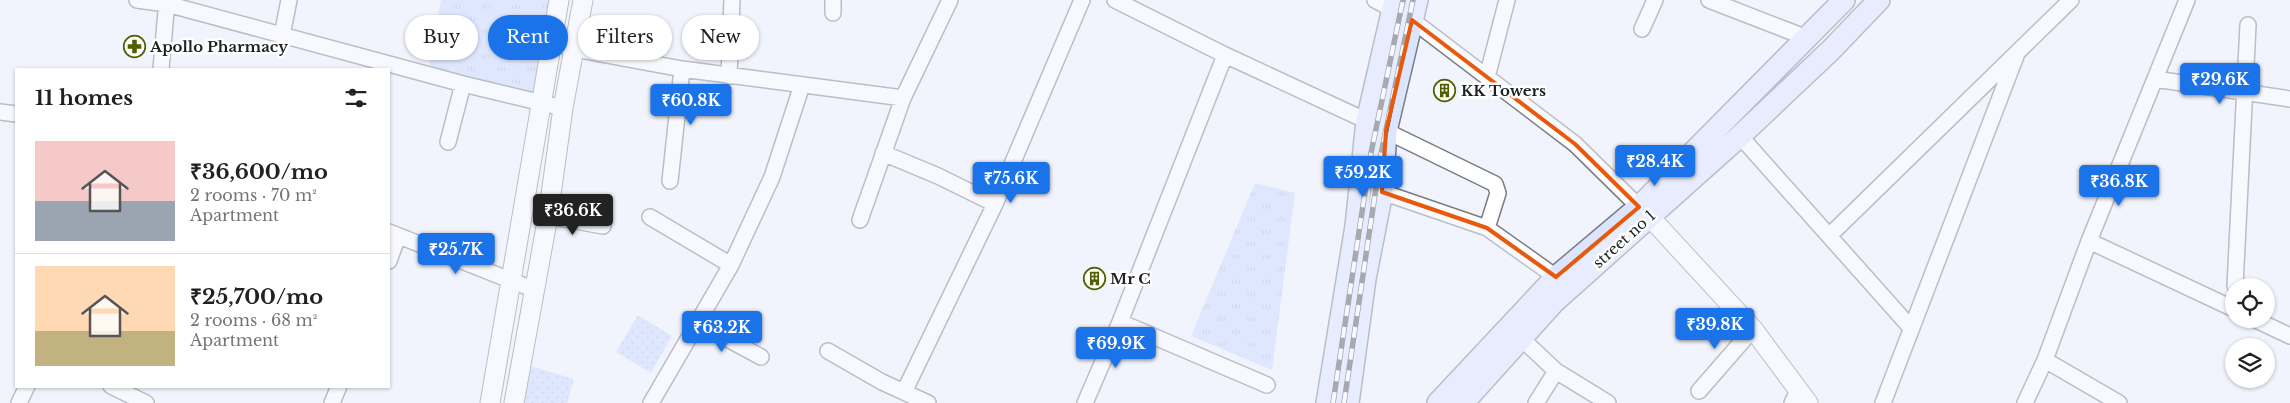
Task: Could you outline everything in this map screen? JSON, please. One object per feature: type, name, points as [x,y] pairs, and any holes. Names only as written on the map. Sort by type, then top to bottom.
[{"type":"main road","name":"street no 1","points":[[1438,403],[1534,313],[1554,302],[1644,212],[1844,0]]},
{"type":"main road","name":"street no 1","points":[[1463,403],[1521,338],[1556,277],[1644,212],[1740,136],[1831,50],[1879,0]]},
{"type":"main road","points":[[1348,403],[1365,279],[1382,192],[1377,126],[1387,3]]},
{"type":"main road","points":[[1327,403],[1356,226],[1377,126],[1414,10]]},
{"type":"street","points":[[137,0],[167,2],[463,84],[563,108]]},
{"type":"street","points":[[282,35],[289,0]]},
{"type":"street","points":[[557,15],[560,0]]},
{"type":"street","points":[[514,403],[548,216],[563,108],[583,0]]},
{"type":"street","points":[[729,76],[732,0]]},
{"type":"street","points":[[860,220],[903,98],[950,0]]},
{"type":"street","points":[[904,392],[995,204],[1082,0]]},
{"type":"street","points":[[1114,0],[1495,184],[1498,193],[1487,228]]},
{"type":"street","points":[[1487,77],[1507,0]]},
{"type":"street","points":[[1642,29],[1655,0]]},
{"type":"street","points":[[1709,0],[1807,38]]},
{"type":"street","points":[[1829,236],[2016,56],[2071,0]]},
{"type":"street","points":[[2025,403],[2045,360],[2089,241],[2187,0]]},
{"type":"street","points":[[161,68],[167,2]]},
{"type":"street","points":[[1387,3],[1414,10],[1487,77],[1576,144],[1644,212],[1753,329],[1799,399]]},
{"type":"street","points":[[2235,278],[2243,94],[2248,25]]},
{"type":"street","points":[[568,47],[682,69],[903,98]]},
{"type":"street","points":[[1085,403],[1120,322],[1225,55]]},
{"type":"street","points":[[1882,403],[2016,56]]},
{"type":"street","points":[[490,403],[549,60]]},
{"type":"street","points":[[670,181],[682,69]]},
{"type":"street","points":[[2155,79],[2243,94],[2290,99]]},
{"type":"street","points":[[448,142],[463,84]]},
{"type":"street","points":[[651,403],[731,265],[772,177],[802,85]]},
{"type":"street","points":[[0,112],[15,114]]},
{"type":"street","points":[[1740,136],[1911,328]]},
{"type":"street","points":[[883,153],[938,176],[995,204]]},
{"type":"street","points":[[1382,192],[1487,228],[1556,277]]},
{"type":"street","points":[[548,216],[603,226]]},
{"type":"street","points":[[650,217],[731,265]]},
{"type":"street","points":[[390,256],[394,234],[535,290]]},
{"type":"street","points":[[2089,241],[2225,305]]},
{"type":"street","points":[[1120,322],[1267,385]]},
{"type":"street","points":[[698,323],[761,357]]},
{"type":"street","points":[[2273,328],[2290,336]]},
{"type":"street","points":[[1699,391],[1753,329]]},
{"type":"street","points":[[1521,338],[1556,371],[1608,403]]},
{"type":"street","points":[[828,352],[928,403]]},
{"type":"street","points":[[2045,360],[2119,403]]},
{"type":"street","points":[[1536,403],[1556,371]]},
{"type":"street","points":[[19,403],[26,388]]},
{"type":"street","points":[[115,388],[146,403]]},
{"type":"street","points":[[332,403],[338,388]]},
{"type":"highlighted area","points":[[1412,20],[1575,144],[1639,207],[1556,277],[1487,228],[1382,192],[1386,131]]},
{"type":"green space","points":[[441,0],[569,0],[566,15],[488,15],[488,60],[559,60],[552,98],[429,68],[430,60],[478,60],[478,15],[438,15]]},
{"type":"green space","points":[[1255,183],[1295,193],[1272,370],[1191,336]]},
{"type":"green space","points":[[638,315],[672,336],[651,373],[616,352]]},
{"type":"green space","points":[[527,365],[574,379],[567,403],[516,403]]},
{"type":"railway","points":[[1333,403],[1371,153],[1403,0]]},
{"type":"railway","points":[[1344,403],[1381,154],[1413,0]]},
{"type":"place","name":"Apollo Pharmacy","points":[[134,46]]},
{"type":"place","name":"KK Towers","points":[[1445,90]]},
{"type":"place","name":"Mr C","points":[[1094,278]]}]
